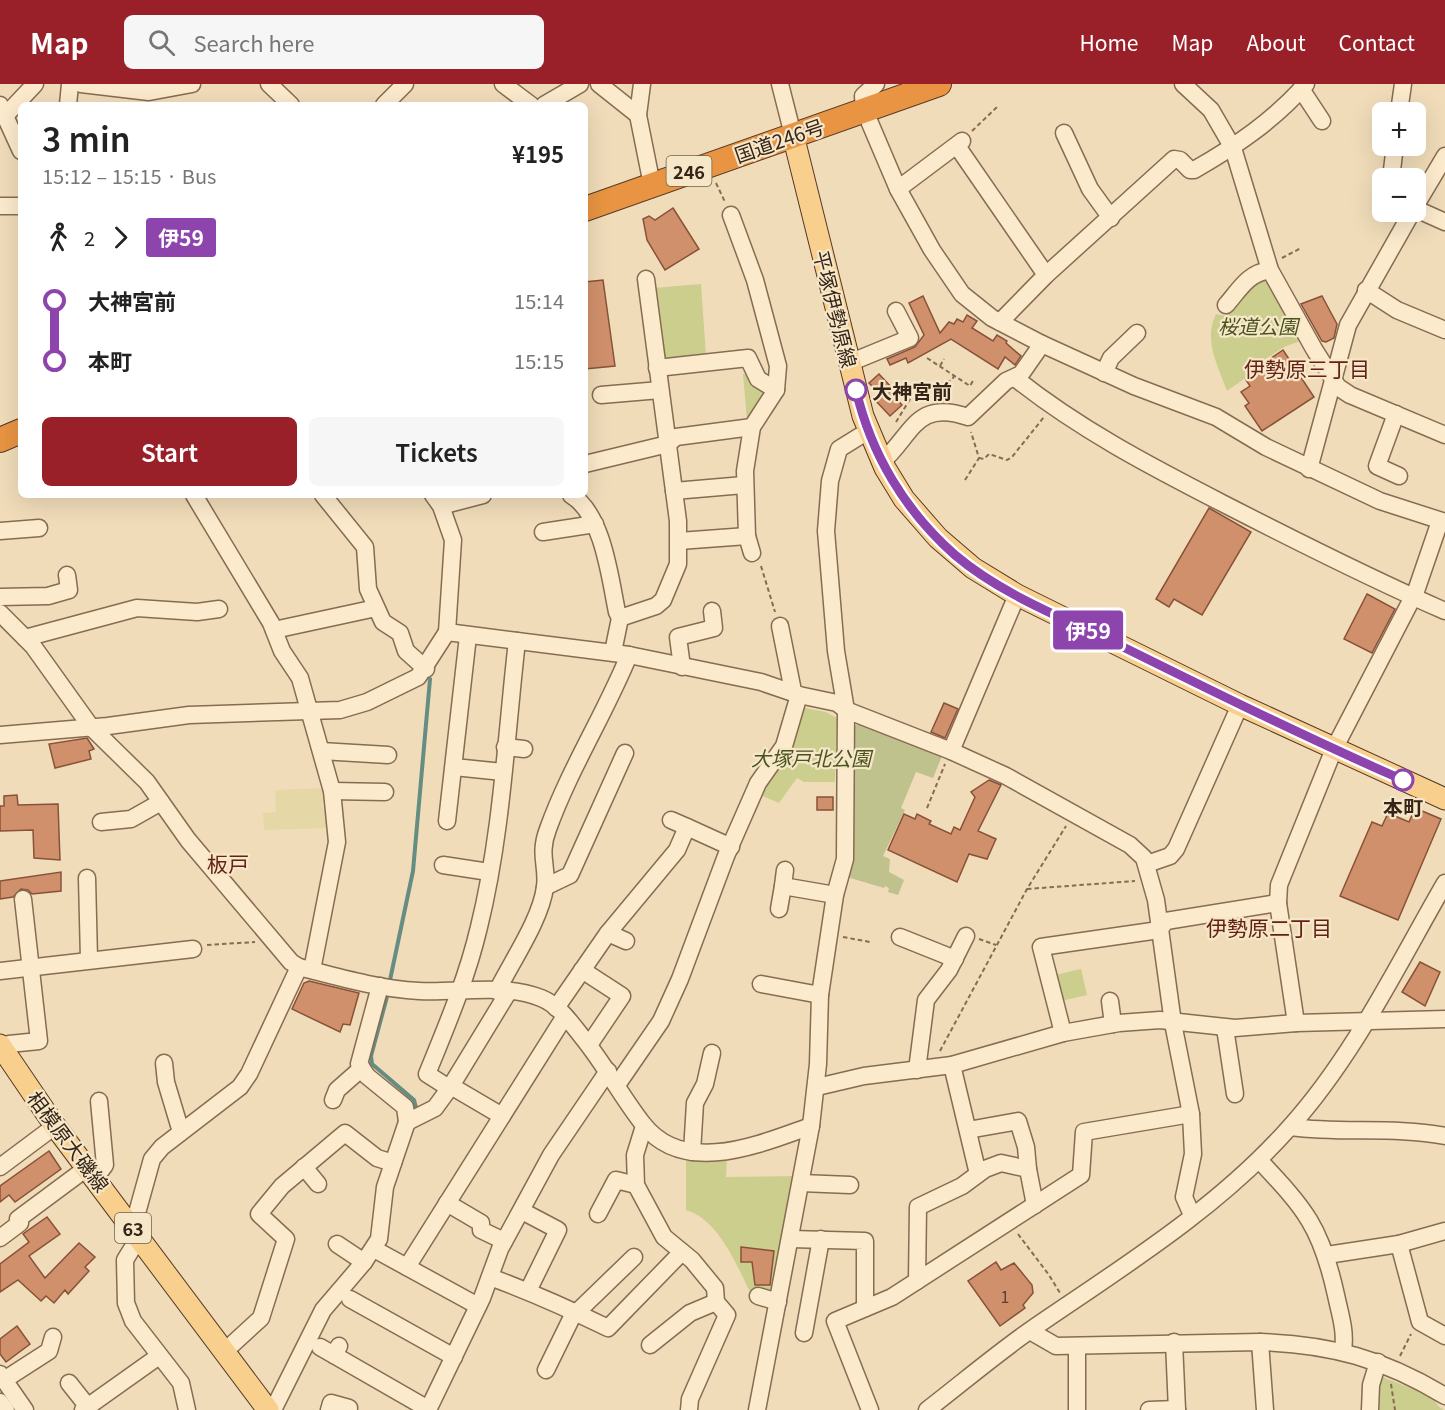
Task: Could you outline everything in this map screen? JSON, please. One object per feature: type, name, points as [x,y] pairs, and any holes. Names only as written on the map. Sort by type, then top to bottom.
[{"type":"highway","name":"国道246号","points":[[588,208],[939,84]]},
{"type":"highway","points":[[0,440],[18,432]]},
{"type":"main road","name":"平塚伊勢原線","points":[[793,135],[868,431],[882,462],[904,499],[938,538],[973,568],[1017,595],[1240,705],[1445,799]]},
{"type":"main road","name":"相模原大磯線","points":[[2,1048],[56,1126],[271,1410]]},
{"type":"street","points":[[18,145],[2,111],[35,84]]},
{"type":"street","points":[[68,102],[70,84]]},
{"type":"street","points":[[81,84],[149,92],[192,84]]},
{"type":"street","points":[[269,84],[288,102]]},
{"type":"street","points":[[387,102],[405,84]]},
{"type":"street","points":[[503,84],[527,102]]},
{"type":"street","points":[[549,102],[580,84]]},
{"type":"street","points":[[599,84],[616,90],[638,115]]},
{"type":"street","points":[[642,84],[638,115],[652,184]]},
{"type":"street","points":[[780,84],[793,135]]},
{"type":"street","points":[[876,84],[863,96],[864,109],[898,189],[932,250],[962,294],[1000,322],[1042,344],[1104,373],[1216,417],[1266,447],[1380,501],[1442,522],[1413,597],[1334,749],[1279,885],[1278,903],[1296,1023]]},
{"type":"street","points":[[1183,84],[1211,110],[1233,148],[1270,266],[1314,349],[1338,387],[1350,395],[1445,435]]},
{"type":"street","points":[[1400,102],[1403,84]]},
{"type":"street","points":[[1000,322],[1046,275],[1174,159],[1180,160],[1190,170],[1194,170],[1233,148],[1268,123],[1304,86],[1322,121]]},
{"type":"street","points":[[1064,133],[1090,189],[1111,218]]},
{"type":"street","points":[[898,189],[959,144],[1046,275]]},
{"type":"street","points":[[1426,189],[1445,156]]},
{"type":"street","points":[[0,206],[18,206]]},
{"type":"street","points":[[1426,212],[1445,222]]},
{"type":"street","points":[[731,215],[755,280],[775,353],[777,384],[752,428],[744,485],[747,536],[752,553]]},
{"type":"street","points":[[1309,469],[1332,377],[1348,325],[1406,222]]},
{"type":"street","points":[[1226,305],[1245,280],[1270,266]]},
{"type":"street","points":[[621,618],[656,606],[663,600],[678,564],[679,541],[674,491],[646,279]]},
{"type":"street","points":[[1366,290],[1397,310],[1445,330]]},
{"type":"street","points":[[849,363],[910,338],[896,311]]},
{"type":"street","points":[[1104,373],[1111,357],[1137,333]]},
{"type":"street","points":[[882,462],[922,417],[941,410],[968,417],[1006,381],[1021,374],[1042,344]]},
{"type":"street","points":[[657,368],[748,358],[758,379],[777,384]]},
{"type":"street","points":[[1015,378],[1125,453],[1356,572],[1445,611]]},
{"type":"street","points":[[601,396],[660,390]]},
{"type":"street","points":[[1391,475],[1377,466],[1395,414]]},
{"type":"street","points":[[588,463],[668,444],[676,437],[752,428]]},
{"type":"street","points":[[757,1410],[811,1126],[817,1087],[820,995],[835,895],[845,859],[846,710],[836,651],[827,542],[827,503],[830,481],[839,449],[868,431]]},
{"type":"street","points":[[674,491],[744,485]]},
{"type":"street","points":[[187,1410],[181,1383],[133,1321],[126,1303],[125,1260],[133,1247],[134,1229],[152,1159],[181,1132],[240,1087],[306,969],[336,842],[332,791],[300,678],[282,651],[274,630],[196,498]]},
{"type":"street","points":[[325,498],[364,547],[368,589],[383,622],[400,633],[406,651],[426,669]]},
{"type":"street","points":[[0,735],[197,715],[340,710],[367,702],[402,687],[426,669],[447,632],[453,540],[437,501],[460,498]]},
{"type":"street","points":[[406,1122],[435,1108],[450,1087],[503,991],[545,887],[542,850],[548,830],[586,742],[612,695],[621,653],[621,618],[617,612],[605,556],[595,524],[582,502],[576,498]]},
{"type":"street","points":[[543,532],[595,524]]},
{"type":"street","points":[[0,531],[39,528]]},
{"type":"street","points":[[679,541],[747,536]]},
{"type":"street","points":[[0,597],[48,596],[69,590],[67,575]]},
{"type":"street","points":[[951,751],[1017,595]]},
{"type":"street","points":[[25,638],[137,608],[197,612],[219,609]]},
{"type":"street","points":[[274,630],[376,608]]},
{"type":"street","points":[[682,667],[678,637],[714,628],[712,611]]},
{"type":"street","points":[[0,613],[25,638],[91,727],[147,783],[188,840],[271,941],[306,969],[380,986],[420,991],[503,991],[540,998],[561,1012],[589,1045],[644,1126],[665,1143],[692,1152],[710,1153],[747,1146],[811,1126]]},
{"type":"street","points":[[331,1349],[390,1381],[428,1409],[478,1306],[504,1241],[550,1165],[612,1078],[661,1021],[681,979],[758,783],[784,746],[796,693],[780,626]]},
{"type":"street","points":[[447,632],[621,653],[837,704],[846,710],[951,751],[1006,776],[1075,812],[1139,851],[1149,872],[1173,1023],[1191,1114],[1193,1154],[1184,1197],[1192,1215]]},
{"type":"street","points":[[447,821],[468,636]]},
{"type":"street","points":[[502,1116],[427,1074],[461,991],[480,926],[496,838],[517,641]]},
{"type":"street","points":[[511,694],[528,695]]},
{"type":"street","points":[[1149,872],[1176,849],[1240,705]]},
{"type":"street","points":[[505,747],[524,749]]},
{"type":"street","points":[[321,751],[385,751]]},
{"type":"street","points":[[545,887],[570,875],[625,753]]},
{"type":"street","points":[[454,767],[502,772]]},
{"type":"street","points":[[332,791],[377,795]]},
{"type":"street","points":[[101,822],[131,819],[161,802]]},
{"type":"street","points":[[671,820],[731,847]]},
{"type":"street","points":[[407,1267],[502,1116],[582,970],[608,933],[677,850],[687,827]]},
{"type":"street","points":[[442,865],[489,872]]},
{"type":"street","points":[[87,878],[89,959]]},
{"type":"street","points":[[779,909],[784,878],[835,895]]},
{"type":"street","points":[[927,1410],[1030,1331],[1192,1215],[1259,1160],[1291,1127],[1325,1084],[1366,1020],[1445,883]]},
{"type":"street","points":[[2,1048],[9,1044],[39,1041],[23,899]]},
{"type":"street","points":[[1063,1033],[1041,947],[1159,930],[1166,921],[1278,903]]},
{"type":"street","points":[[608,933],[626,941]]},
{"type":"street","points":[[925,1069],[926,1000],[955,959],[966,936]]},
{"type":"street","points":[[900,937],[955,959]]},
{"type":"street","points":[[0,971],[89,959],[193,949]]},
{"type":"street","points":[[582,970],[622,996],[589,1045]]},
{"type":"street","points":[[761,984],[820,995]]},
{"type":"street","points":[[271,1410],[323,1310],[369,1256],[378,1239],[385,1187],[406,1122],[405,1107],[368,1076],[359,1064],[380,986]]},
{"type":"street","points":[[1110,1001],[1113,1024]]},
{"type":"street","points":[[817,1087],[864,1076],[952,1065],[1063,1033],[1113,1024],[1160,1020],[1225,1028],[1366,1020],[1445,1019]]},
{"type":"street","points":[[1225,1028],[1235,1094]]},
{"type":"street","points":[[692,1152],[695,1103],[705,1084],[712,1053]]},
{"type":"street","points":[[164,1063],[166,1082],[181,1132]]},
{"type":"street","points":[[952,1065],[978,1174]]},
{"type":"street","points":[[333,1100],[338,1090],[362,1068]]},
{"type":"street","points":[[0,1238],[20,1223],[14,1214],[105,1165],[99,1101]]},
{"type":"street","points":[[870,1410],[835,1321],[892,1297],[1081,1175],[1084,1132],[1191,1114]]},
{"type":"street","points":[[968,1130],[1018,1121],[1026,1147],[1035,1205]]},
{"type":"street","points":[[0,1167],[56,1126]]},
{"type":"street","points":[[644,1126],[635,1155],[636,1185],[664,1237],[682,1252],[715,1288],[716,1302],[727,1315],[690,1399],[689,1410]]},
{"type":"street","points":[[1291,1127],[1310,1130],[1393,1129],[1445,1136]]},
{"type":"street","points":[[225,1351],[261,1318],[286,1239],[255,1211],[345,1133],[377,1158],[393,1164]]},
{"type":"street","points":[[1259,1160],[1296,1199],[1314,1224],[1327,1255],[1345,1335],[1343,1350]]},
{"type":"street","points":[[917,1281],[918,1207],[962,1186],[978,1174],[1001,1163],[1028,1169]]},
{"type":"street","points":[[304,1167],[318,1184]]},
{"type":"street","points":[[598,1214],[616,1180],[636,1185]]},
{"type":"street","points":[[801,1183],[850,1185]]},
{"type":"street","points":[[447,1203],[480,1223],[481,1230],[504,1241]]},
{"type":"street","points":[[522,1211],[558,1230],[528,1291]]},
{"type":"street","points":[[1327,1255],[1399,1244],[1445,1231]]},
{"type":"street","points":[[791,1239],[865,1240],[865,1308]]},
{"type":"street","points":[[804,1333],[821,1239]]},
{"type":"street","points":[[337,1244],[407,1267],[478,1306]]},
{"type":"street","points":[[1399,1244],[1420,1322],[1445,1336]]},
{"type":"street","points":[[490,1277],[528,1291],[608,1328],[682,1252]]},
{"type":"street","points":[[547,1363],[572,1317],[630,1267]]},
{"type":"street","points":[[758,1296],[778,1302]]},
{"type":"street","points":[[350,1299],[362,1312],[406,1337],[454,1357]]},
{"type":"street","points":[[650,1345],[690,1313],[716,1302]]},
{"type":"street","points":[[1030,1331],[1056,1346],[1077,1347],[1174,1342],[1292,1342],[1343,1350],[1378,1362],[1412,1377],[1445,1396]]},
{"type":"street","points":[[25,1410],[2,1377],[49,1351],[53,1337]]},
{"type":"street","points":[[1149,1410],[1177,1409],[1174,1342]]},
{"type":"street","points":[[1260,1342],[1265,1410]]},
{"type":"street","points":[[1077,1347],[1077,1410]]},
{"type":"street","points":[[69,1383],[86,1408],[159,1356]]},
{"type":"street","points":[[1370,1410],[1371,1385],[1378,1362]]},
{"type":"street","points":[[327,1404],[349,1408]]},
{"type":"path","points":[[959,144],[997,107]]},
{"type":"path","points":[[708,164],[731,215]]},
{"type":"path","points":[[1270,266],[1301,248]]},
{"type":"path","points":[[927,357],[970,386],[974,379]]},
{"type":"path","points":[[940,366],[944,359]]},
{"type":"path","points":[[893,426],[912,396],[952,380],[954,376]]},
{"type":"path","points":[[979,458],[984,459],[989,454],[1007,460],[1012,457],[1053,405]]},
{"type":"path","points":[[965,480],[979,458],[968,417]]},
{"type":"path","points":[[752,553],[762,570],[780,626]]},
{"type":"path","points":[[927,808],[951,751]]},
{"type":"path","points":[[925,1069],[1027,889],[1075,812]]},
{"type":"path","points":[[1027,889],[1149,872]]},
{"type":"path","points":[[828,935],[870,942]]},
{"type":"path","points":[[193,949],[199,946],[271,941]]},
{"type":"path","points":[[1010,1222],[1069,1305]]},
{"type":"path","points":[[1399,1358],[1420,1322]]},
{"type":"path","points":[[1393,1378],[1391,1385],[1395,1410]]},
{"type":"shaded area","points":[[323,788],[327,802],[322,802],[324,811],[329,811],[329,828],[264,830],[263,813],[276,812],[275,790]]},
{"type":"green space","name":"桜道公園","points":[[1265,274],[1303,340],[1284,347],[1255,366],[1257,370],[1227,391],[1213,353],[1212,324],[1216,314],[1226,316],[1230,307]]},
{"type":"green space","points":[[701,284],[706,356],[670,359],[661,354],[654,288]]},
{"type":"green space","points":[[748,373],[766,391],[747,421],[743,374]]},
{"type":"green space","name":"大塚戸北公園","points":[[800,707],[826,712],[837,718],[835,782],[804,782],[797,778],[779,803],[760,795],[787,754]]},
{"type":"green space","points":[[860,722],[944,751],[933,778],[916,772],[901,808],[905,810],[883,856],[890,859],[889,872],[904,880],[898,895],[888,892],[889,888],[885,886],[884,888],[847,877],[854,853],[854,727]]},
{"type":"green space","points":[[1081,969],[1087,995],[1061,1001],[1055,975]]},
{"type":"green space","points":[[727,1158],[726,1177],[798,1176],[771,1304],[755,1302],[736,1263],[719,1236],[699,1216],[686,1210],[686,1159]]},
{"type":"green space","points":[[1380,1376],[1433,1397],[1438,1406],[1444,1410],[1377,1410]]},
{"type":"building","points":[[673,208],[699,249],[665,270],[647,240],[643,219],[649,216],[655,220]]},
{"type":"building","points":[[603,280],[615,366],[588,369],[588,282]]},
{"type":"building","points":[[923,296],[940,333],[949,322],[954,324],[957,319],[963,322],[967,315],[977,321],[972,328],[993,341],[997,335],[1007,341],[1006,343],[1021,356],[1015,365],[1005,357],[998,369],[951,339],[908,363],[906,358],[890,365],[887,359],[915,347],[924,335],[909,303]]},
{"type":"building","points":[[1322,296],[1337,324],[1334,338],[1326,342],[1322,341],[1301,304]]},
{"type":"building","points":[[1283,350],[1314,397],[1262,431],[1245,406],[1249,403],[1241,392],[1250,386],[1246,380],[1259,371],[1258,367]]},
{"type":"building","points":[[879,374],[892,388],[889,391],[902,405],[890,416],[876,401],[882,396],[869,383]]},
{"type":"building","points":[[1209,508],[1251,532],[1202,615],[1174,599],[1169,607],[1156,599]]},
{"type":"building","points":[[1367,594],[1395,609],[1372,653],[1344,639]]},
{"type":"building","points":[[944,703],[958,709],[945,738],[931,732]]},
{"type":"building","points":[[87,738],[94,749],[89,751],[91,759],[55,768],[49,744]]},
{"type":"building","points":[[989,780],[1001,785],[978,831],[996,839],[987,859],[969,854],[957,882],[888,850],[904,814],[915,819],[917,814],[931,821],[929,824],[951,834],[954,827],[960,830],[975,797],[971,792]]},
{"type":"building","points":[[17,795],[18,805],[58,804],[60,860],[34,858],[33,830],[0,831],[0,806],[4,806],[4,796]]},
{"type":"building","points":[[817,797],[833,797],[833,810],[817,810]]},
{"type":"building","points":[[1415,808],[1441,819],[1398,920],[1340,896],[1372,822],[1382,826],[1388,813],[1409,822]]},
{"type":"building","points":[[61,872],[61,891],[32,894],[28,890],[21,889],[13,897],[0,899],[0,881]]},
{"type":"building","points":[[1420,962],[1440,972],[1425,1006],[1402,992]]},
{"type":"building","points":[[309,981],[359,993],[350,1025],[343,1024],[340,1032],[292,1009],[304,983]]},
{"type":"building","points":[[49,1151],[61,1169],[15,1202],[9,1195],[0,1202],[0,1186]]},
{"type":"building","points":[[47,1217],[60,1234],[29,1256],[45,1278],[79,1243],[95,1257],[85,1267],[89,1271],[68,1294],[65,1290],[54,1303],[46,1296],[41,1301],[18,1280],[0,1292],[0,1264],[29,1242],[23,1234]]},
{"type":"building","points":[[741,1247],[774,1251],[770,1285],[755,1285],[752,1262],[741,1262]]},
{"type":"building","points":[[996,1262],[1001,1270],[1014,1263],[1032,1285],[1033,1293],[1023,1305],[1025,1308],[1000,1326],[968,1281]]},
{"type":"building","points":[[17,1326],[30,1344],[6,1362],[0,1354],[0,1339]]},
{"type":"waterway","points":[[390,980],[413,871],[430,679]]},
{"type":"waterway","points":[[388,993],[371,1056],[372,1064],[414,1100],[417,1111]]},
{"type":"bus line","name":"伊59","points":[[856,390],[876,450],[904,499],[938,538],[955,555],[973,568],[1017,595],[1240,705],[1403,780]]},
{"type":"place","name":"大神宮前","points":[[856,390]]},
{"type":"place","name":"本町","points":[[1403,780]]},
{"type":"district","name":"伊勢原三丁目","points":[[1307,368]]},
{"type":"district","name":"板戸","points":[[228,863]]},
{"type":"district","name":"伊勢原二丁目","points":[[1269,927]]}]
